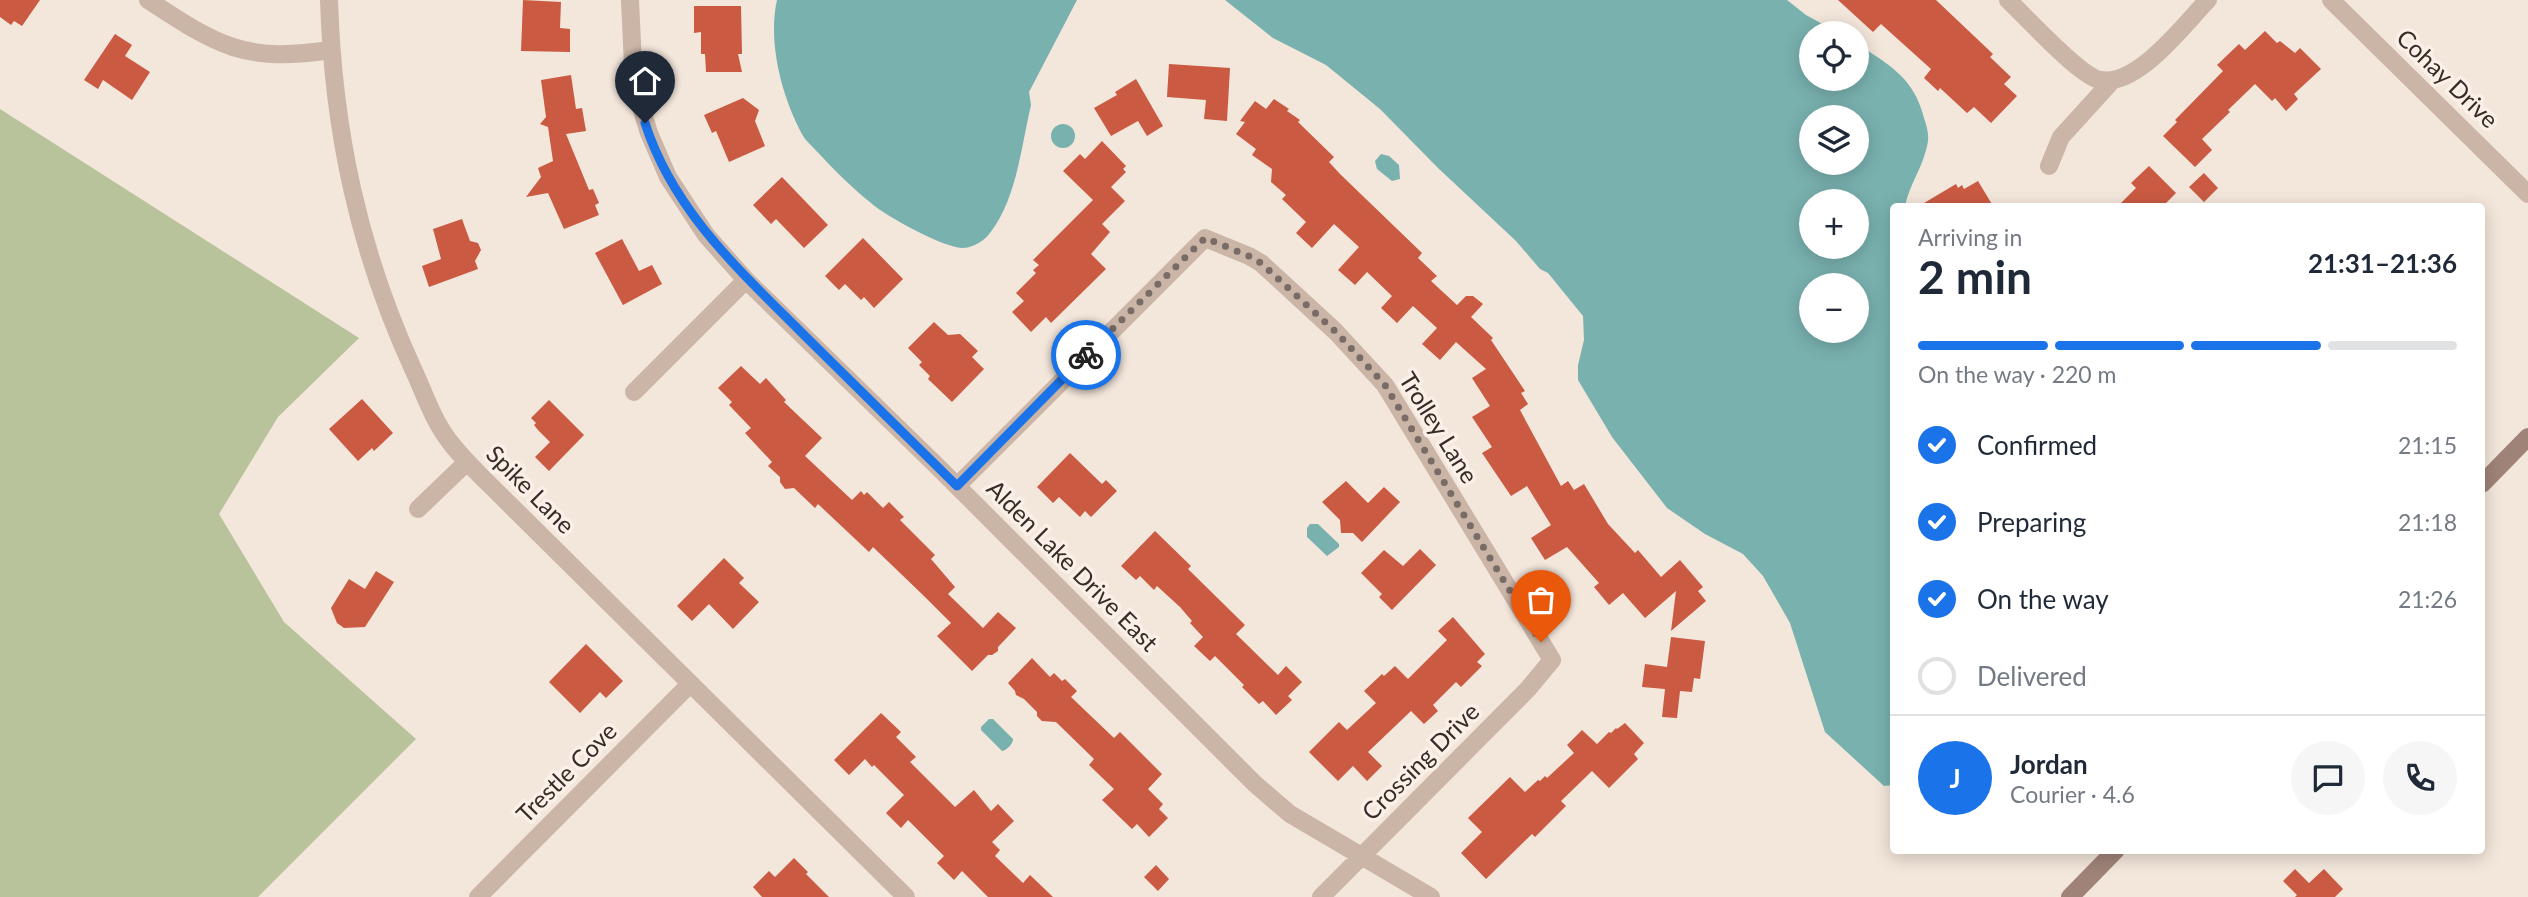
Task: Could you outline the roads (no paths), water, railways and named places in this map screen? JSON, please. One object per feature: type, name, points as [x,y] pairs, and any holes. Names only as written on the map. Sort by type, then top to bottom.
[{"type":"street","points":[[148,0],[198,32],[236,49],[281,56],[330,50]]},
{"type":"street","name":"Spike Lane","points":[[329,0],[330,50],[342,146],[361,226],[383,298],[434,414],[449,440],[467,462],[897,894]]},
{"type":"street","name":"Alden Lake Drive East","points":[[630,0],[632,53],[641,107],[660,161],[692,216],[747,280],[1255,784],[1290,814],[1432,897]]},
{"type":"street","points":[[2008,0],[2079,68],[2099,80],[2112,81],[2130,74],[2152,58],[2208,0]]},
{"type":"street","name":"Cohay Drive","points":[[2331,0],[2528,194]]},
{"type":"street","points":[[2049,166],[2054,149],[2062,137],[2112,81]]},
{"type":"street","name":"Trolley Lane","points":[[957,486],[1205,238],[1261,263],[1372,369],[1390,393],[1552,660]]},
{"type":"street","points":[[634,392],[747,280]]},
{"type":"street","points":[[2485,481],[2528,437]]},
{"type":"street","points":[[418,509],[467,462]]},
{"type":"street","name":"Crossing Drive","points":[[1321,897],[1528,689],[1552,660]]},
{"type":"street","name":"Trestle Cove","points":[[478,897],[690,684]]},
{"type":"street","points":[[2070,897],[2112,854]]},
{"type":"water","points":[[777,0],[1077,0],[1029,92],[1031,105],[1012,188],[999,219],[985,239],[978,244],[962,248],[928,237],[901,223],[862,196],[805,139],[790,108],[779,72],[774,35]]},
{"type":"water","points":[[1225,0],[1787,0],[1817,21],[1799,21],[1799,91],[1869,91],[1869,52],[1890,66],[1907,83],[1920,104],[1928,138],[1924,157],[1906,203],[1890,203],[1890,785],[1884,786],[1825,732],[1790,623],[1763,576],[1743,554],[1705,534],[1667,508],[1612,437],[1578,380],[1578,365],[1584,340],[1583,316],[1548,273],[1540,269],[1516,241],[1380,109],[1326,65],[1273,38]]},
{"type":"water","points":[[1058,124],[1068,124],[1075,131],[1075,141],[1068,148],[1058,148],[1051,141],[1051,131]]},
{"type":"water","points":[[1381,154],[1389,156],[1399,165],[1400,179],[1392,181],[1377,169],[1375,161]]},
{"type":"water","points":[[1310,524],[1318,524],[1339,547],[1327,556],[1307,537]]},
{"type":"water","points":[[989,719],[993,719],[1013,739],[1008,748],[1002,751],[981,730]]}]
